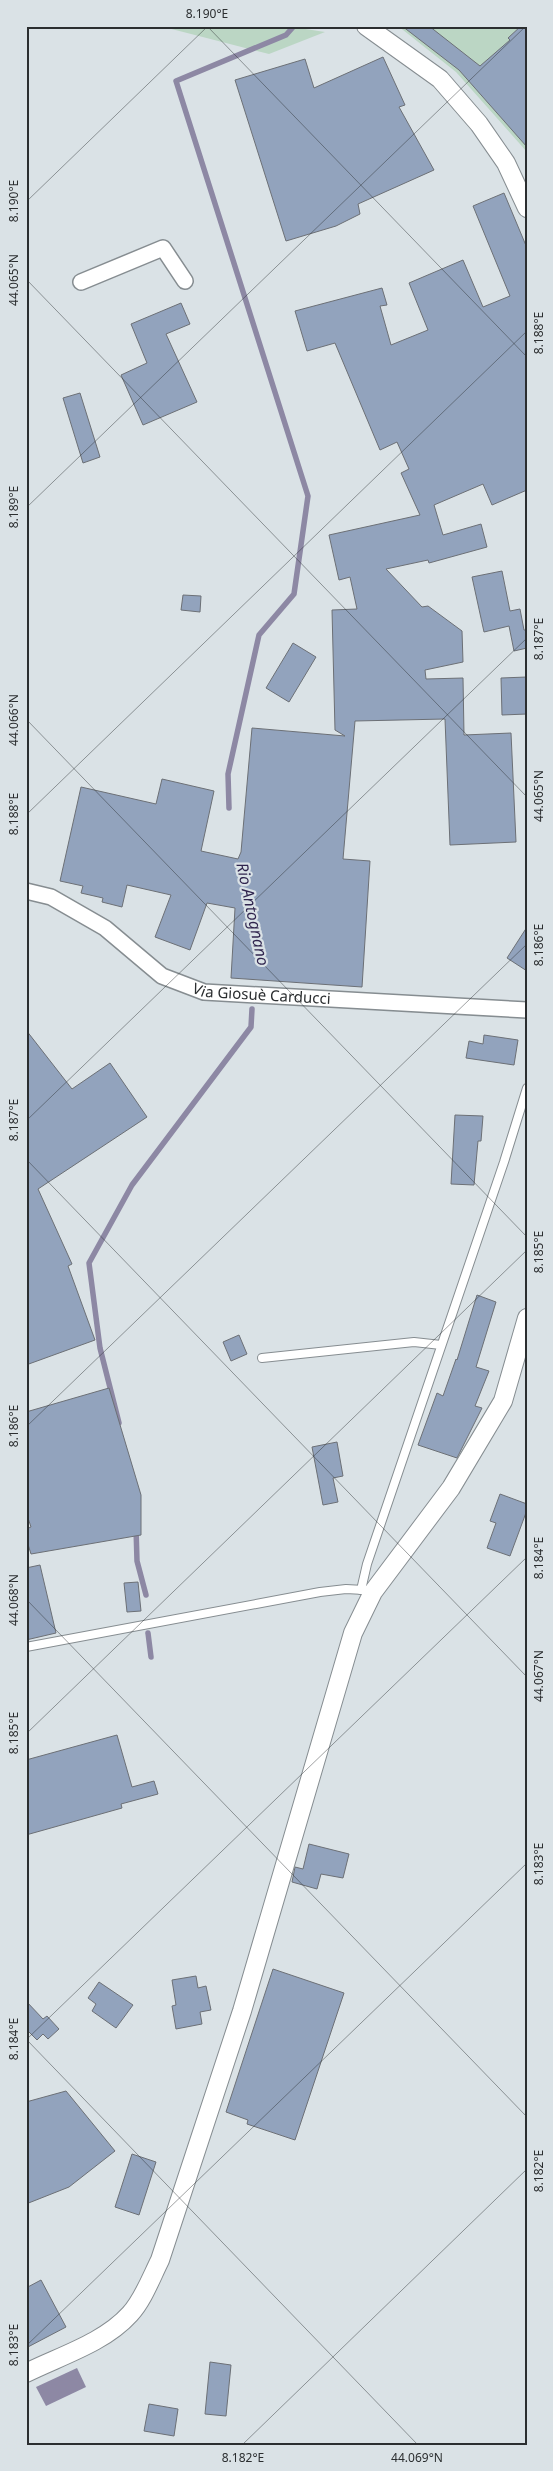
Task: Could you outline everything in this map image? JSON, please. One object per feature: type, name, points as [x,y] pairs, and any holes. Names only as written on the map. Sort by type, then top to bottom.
[{"type":"street","points":[[366,26],[440,79],[479,124],[506,164],[527,208]]},
{"type":"street","points":[[82,282],[163,248],[185,281]]},
{"type":"street","name":"Via Giosuè Carducci","points":[[26,891],[51,897],[105,928],[162,976],[204,992],[527,1010]]},
{"type":"street","points":[[26,2373],[103,2336],[130,2314],[148,2286],[160,2260],[242,2011],[367,1591],[451,1488],[502,1401],[527,1318]]},
{"type":"lane","points":[[26,1647],[320,1592],[367,1591],[367,1564],[504,1162],[527,1088]]},
{"type":"lane","points":[[262,1358],[414,1342],[441,1345]]},
{"type":"green space","points":[[160,26],[286,26],[325,32],[269,54]]},
{"type":"green space","points":[[398,26],[527,26],[527,152],[456,72]]},
{"type":"shaded area","points":[[77,2368],[86,2387],[46,2406],[36,2387]]},
{"type":"building","points":[[402,26],[429,26],[480,66],[510,40],[508,38],[521,26],[527,26],[527,147],[459,70]]},
{"type":"building","points":[[383,57],[405,105],[399,107],[434,170],[358,204],[360,214],[336,226],[286,241],[235,80],[305,59],[314,88]]},
{"type":"building","points":[[504,193],[527,248],[527,490],[492,505],[483,484],[434,505],[443,535],[481,524],[487,547],[429,563],[428,560],[386,569],[422,607],[428,606],[462,631],[463,662],[425,670],[426,679],[463,678],[464,735],[511,733],[516,842],[450,845],[445,719],[355,721],[343,859],[370,861],[362,987],[231,978],[235,908],[207,903],[190,950],[155,937],[171,895],[127,885],[122,907],[102,902],[103,898],[81,893],[83,886],[60,881],[81,787],[156,804],[162,779],[214,791],[201,851],[238,859],[241,852],[252,728],[345,736],[335,730],[332,610],[357,609],[350,577],[339,580],[329,535],[420,515],[401,473],[409,469],[397,442],[380,450],[335,343],[307,351],[295,311],[382,288],[387,305],[380,306],[391,345],[428,330],[409,283],[463,260],[483,307],[510,296],[473,206]]},
{"type":"building","points":[[181,303],[190,324],[166,334],[197,402],[143,425],[121,375],[147,363],[131,324]]},
{"type":"building","points":[[80,393],[100,457],[83,463],[63,398]]},
{"type":"building","points":[[502,571],[510,611],[520,609],[524,630],[527,630],[527,648],[514,651],[509,626],[484,632],[472,577]]},
{"type":"building","points":[[183,595],[201,596],[200,612],[181,610]]},
{"type":"building","points":[[293,643],[316,657],[289,702],[266,688]]},
{"type":"building","points":[[527,677],[527,714],[502,715],[501,678]]},
{"type":"building","points":[[527,927],[527,971],[507,958]]},
{"type":"building","points":[[26,1030],[72,1089],[110,1063],[147,1117],[38,1189],[72,1264],[68,1266],[95,1340],[26,1365]]},
{"type":"building","points":[[484,1035],[518,1040],[514,1065],[466,1058],[469,1041],[483,1044]]},
{"type":"building","points":[[455,1115],[483,1116],[481,1141],[478,1141],[474,1185],[451,1184]]},
{"type":"building","points":[[477,1295],[496,1302],[476,1367],[489,1371],[475,1406],[482,1408],[457,1458],[418,1445],[437,1393],[443,1396],[457,1360]]},
{"type":"building","points":[[239,1335],[247,1354],[231,1361],[223,1342]]},
{"type":"building","points":[[109,1388],[141,1495],[141,1535],[31,1554],[26,1538],[26,1529],[31,1527],[26,1512],[26,1412]]},
{"type":"building","points":[[337,1442],[343,1476],[333,1478],[338,1502],[323,1505],[312,1447]]},
{"type":"building","points":[[500,1494],[527,1504],[527,1510],[510,1556],[487,1548],[496,1523],[490,1521]]},
{"type":"building","points":[[40,1565],[56,1633],[26,1640],[26,1568]]},
{"type":"building","points":[[138,1582],[141,1611],[127,1612],[124,1583]]},
{"type":"building","points":[[117,1735],[132,1787],[154,1781],[158,1794],[121,1804],[122,1808],[26,1835],[26,1760]]},
{"type":"building","points":[[309,1844],[349,1854],[343,1878],[321,1874],[317,1889],[292,1882],[295,1867],[303,1869]]},
{"type":"building","points":[[273,1969],[344,1993],[295,2140],[247,2124],[248,2120],[226,2112]]},
{"type":"building","points":[[196,1976],[198,1988],[206,1986],[211,2010],[200,2012],[202,2024],[176,2029],[172,2006],[176,2005],[172,1980]]},
{"type":"building","points":[[99,1982],[133,2005],[116,2028],[92,2011],[96,2004],[88,1998]]},
{"type":"building","points":[[26,2001],[43,2019],[47,2016],[59,2029],[48,2039],[43,2034],[37,2040],[26,2029]]},
{"type":"building","points":[[66,2091],[115,2151],[69,2187],[26,2204],[26,2102]]},
{"type":"building","points":[[132,2154],[156,2162],[139,2215],[115,2207]]},
{"type":"building","points":[[41,2280],[66,2327],[26,2348],[26,2288]]},
{"type":"building","points":[[210,2362],[231,2365],[226,2416],[205,2414]]},
{"type":"building","points":[[149,2404],[178,2409],[174,2436],[144,2431]]},
{"type":"waterway","points":[[229,808],[228,774],[259,635],[294,594],[308,496],[176,81],[286,35],[294,26]]},
{"type":"waterway","points":[[119,1423],[100,1348],[89,1263],[132,1185],[251,1027],[252,1009]]},
{"type":"waterway","points":[[136,1528],[137,1561],[146,1595]]},
{"type":"waterway","name":"Rio Antognano","points":[[148,1633],[151,1657]]}]
